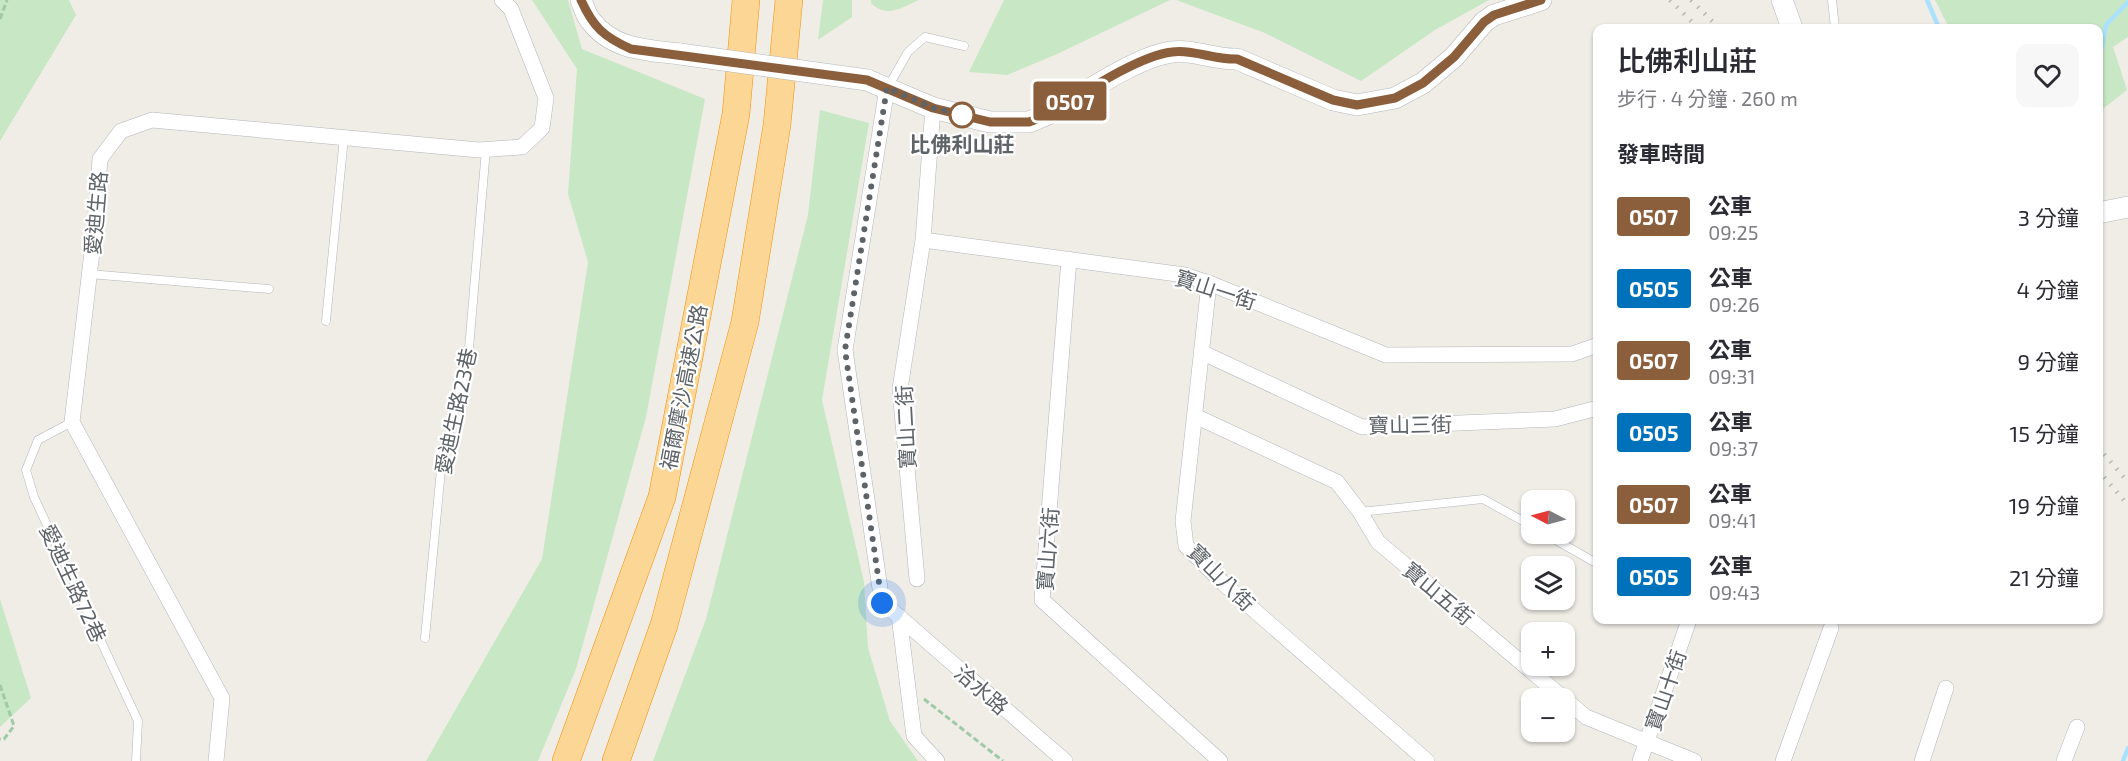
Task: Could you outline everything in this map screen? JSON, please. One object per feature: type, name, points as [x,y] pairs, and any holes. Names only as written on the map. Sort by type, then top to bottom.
[{"type":"highway","name":"福爾摩沙高速公路","points":[[566,761],[662,497],[736,114],[746,0]]},
{"type":"highway","name":"福爾摩沙高速公路","points":[[616,761],[664,625],[745,322],[777,125],[789,0]]},
{"type":"street","name":"愛迪生路","points":[[72,422],[100,159],[121,131],[152,120],[486,149],[522,147],[542,128],[546,98],[511,9],[502,0]]},
{"type":"street","points":[[581,0],[590,21],[611,40],[631,49],[867,80],[933,108],[990,122],[1029,122],[1047,115],[1148,58],[1173,52],[1237,59],[1333,100],[1357,105],[1395,98],[1423,83],[1454,57],[1484,22],[1494,15],[1541,0]]},
{"type":"street","points":[[1782,0],[1791,24]]},
{"type":"street","name":"洽水路","points":[[887,88],[845,350],[882,603],[1065,761]]},
{"type":"street","points":[[923,240],[933,108]]},
{"type":"street","points":[[2103,212],[2128,207]]},
{"type":"street","name":"寶山一街","points":[[923,240],[1185,275],[1209,282],[1386,355],[1572,354],[1593,347]]},
{"type":"street","name":"寶山二街","points":[[917,579],[900,389],[923,240]]},
{"type":"street","name":"寶山六街","points":[[1069,260],[1042,600],[1220,761]]},
{"type":"street","name":"寶山八街","points":[[1209,282],[1183,521],[1186,546],[1223,583],[1428,761]]},
{"type":"street","name":"寶山三街","points":[[1201,352],[1362,427],[1556,419],[1593,409]]},
{"type":"street","name":"寶山五街","points":[[1194,416],[1337,482],[1360,512],[1378,542],[1586,717],[1694,761]]},
{"type":"street","points":[[72,422],[222,698],[216,761]]},
{"type":"street","points":[[899,616],[914,736],[938,761]]},
{"type":"street","name":"寶山十街","points":[[1640,761],[1688,624]]},
{"type":"street","points":[[1783,761],[1831,628]]},
{"type":"street","points":[[1922,761],[1946,688]]},
{"type":"street","points":[[2064,761],[2077,727]]},
{"type":"lane","points":[[1832,0],[1835,24]]},
{"type":"lane","points":[[887,88],[908,52],[925,37],[964,46]]},
{"type":"lane","points":[[326,321],[344,137]]},
{"type":"lane","name":"愛迪生路23巷","points":[[425,638],[442,459],[468,360],[486,149]]},
{"type":"lane","points":[[89,274],[269,289]]},
{"type":"lane","name":"愛迪生路72巷","points":[[72,422],[38,440],[26,470],[34,497],[138,721],[136,761]]},
{"type":"lane","points":[[1360,512],[1483,499],[1521,520]]},
{"type":"lane","points":[[1563,544],[1593,561]]},
{"type":"path","points":[[0,19],[7,0]]},
{"type":"path","points":[[0,685],[14,726],[4,739],[0,739]]},
{"type":"path","points":[[909,687],[1003,761]]},
{"type":"green space","points":[[0,0],[69,0],[76,15],[0,141]]},
{"type":"green space","points":[[532,0],[568,0],[582,49],[705,99],[646,417],[576,669],[538,761],[426,761],[542,559],[588,262],[568,194],[577,69]]},
{"type":"green space","points":[[823,0],[852,0],[852,17],[818,40]]},
{"type":"green space","points":[[871,0],[919,0],[889,11],[877,8]]},
{"type":"green space","points":[[1004,0],[1170,0],[1055,55],[1007,75],[969,72]]},
{"type":"green space","points":[[1176,0],[1489,0],[1435,30],[1361,81],[1265,33]]},
{"type":"green space","points":[[1935,0],[2128,0],[2128,37],[2113,47],[2127,90],[2103,109],[2103,24],[1947,24]]},
{"type":"green space","points":[[820,110],[869,123],[822,400],[864,582],[868,648],[890,721],[918,761],[653,761],[706,619],[808,215]]},
{"type":"green space","points":[[0,599],[31,698],[0,727]]},
{"type":"waterway","points":[[1927,0],[1937,24]]},
{"type":"waterway","points":[[2103,41],[2106,25],[2128,2]]},
{"type":"waterway","points":[[2123,761],[2128,748]]},
{"type":"railway","points":[[1670,0],[1694,24]]},
{"type":"railway","points":[[1691,0],[1715,24]]},
{"type":"railway","points":[[2103,453],[2128,482]]},
{"type":"railway","points":[[2103,476],[2128,505]]},
{"type":"bus line","name":"0507","points":[[581,0],[590,21],[611,40],[631,49],[867,80],[933,108],[990,122],[1014,123],[1029,122],[1047,115],[1148,58],[1173,52],[1237,59],[1333,100],[1357,105],[1395,98],[1423,83],[1454,57],[1484,22],[1494,15],[1541,0]]},
{"type":"place","name":"比佛利山莊","points":[[962,115]]},
{"type":"route","points":[[882,603],[845,350],[887,88],[933,108],[962,115]]}]
